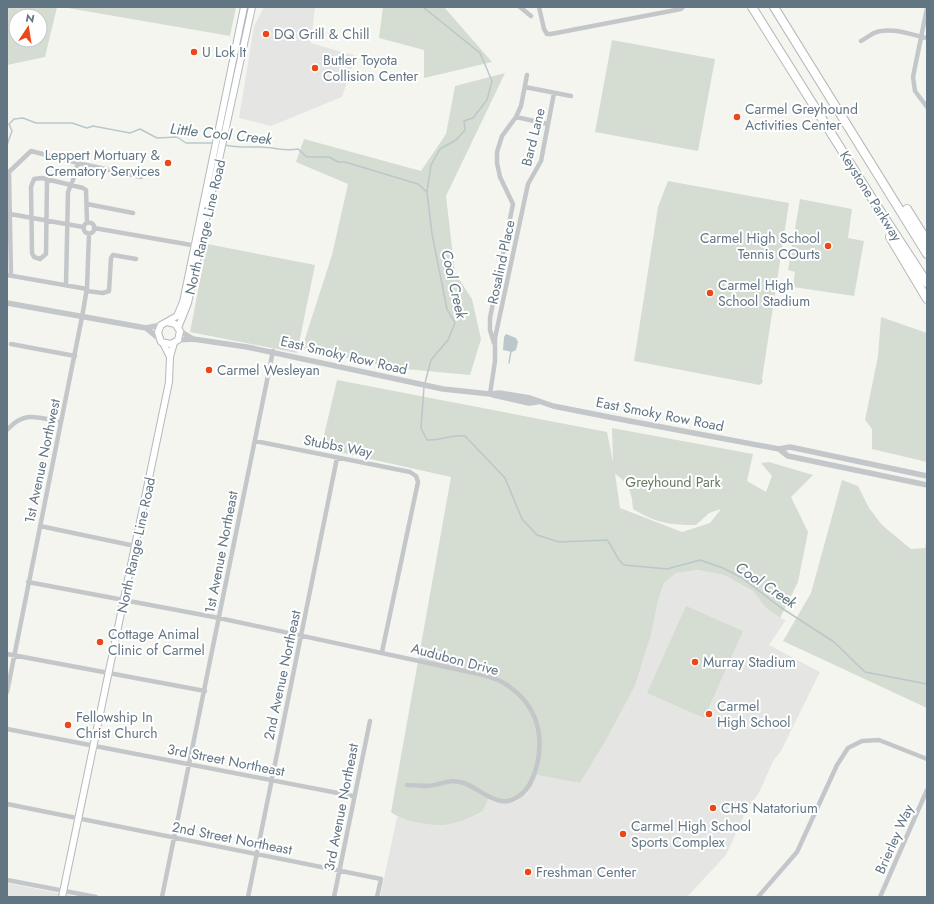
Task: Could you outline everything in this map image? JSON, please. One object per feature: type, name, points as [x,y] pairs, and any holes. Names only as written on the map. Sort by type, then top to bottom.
[{"type":"highway","name":"Keystone Parkway","points":[[752,7],[857,175],[927,283]]},
{"type":"highway","name":"Keystone Parkway","points":[[774,7],[927,254]]},
{"type":"highway","points":[[824,87],[927,241]]},
{"type":"highway","points":[[857,175],[885,228],[927,299]]},
{"type":"main road","name":"North Range Line Road","points":[[164,324],[177,316],[182,307],[218,153],[244,7]]},
{"type":"main road","name":"North Range Line Road","points":[[222,131],[252,7]]},
{"type":"main road","name":"North Range Line Road","points":[[179,330],[188,303],[197,246]]},
{"type":"main road","points":[[164,324],[175,324],[179,330],[176,342],[168,345],[163,343],[158,338],[158,330],[164,324]]},
{"type":"main road","name":"North Range Line Road","points":[[63,894],[169,382],[170,357],[176,342]]},
{"type":"main road","name":"North Range Line Road","points":[[163,343],[170,357]]},
{"type":"street","points":[[520,7],[531,16]]},
{"type":"street","points":[[539,7],[544,29],[547,34],[681,9],[682,7]]},
{"type":"street","points":[[927,8],[913,77],[913,84],[918,97],[927,107]]},
{"type":"street","points":[[861,41],[875,33],[882,31],[927,38]]},
{"type":"street","points":[[527,75],[521,106],[516,117],[548,124]]},
{"type":"street","points":[[525,87],[571,96]]},
{"type":"street","name":"Bard Lane","points":[[528,184],[541,161],[554,93]]},
{"type":"street","name":"Rosalind Place","points":[[495,345],[490,330],[490,318],[513,204],[500,178],[497,163],[497,152],[502,136],[516,117]]},
{"type":"street","points":[[136,259],[113,255],[111,258],[109,291],[103,293],[9,275],[9,172],[31,151],[141,177]]},
{"type":"street","points":[[66,285],[68,192],[78,163]]},
{"type":"street","points":[[47,180],[45,220],[46,254],[42,258],[38,259],[34,257],[32,253],[31,218],[31,187],[34,179],[39,178],[47,180],[70,186],[86,190],[87,223],[83,227]]},
{"type":"street","name":"Rosalind Place","points":[[490,394],[495,345],[528,184]]},
{"type":"street","points":[[87,204],[132,213]]},
{"type":"street","points":[[10,214],[83,227]]},
{"type":"street","points":[[87,223],[91,224],[94,228],[197,246]]},
{"type":"street","points":[[83,227],[84,232],[89,234],[93,232],[94,228]]},
{"type":"street","name":"1st Avenue Northwest","points":[[7,692],[87,290],[89,234]]},
{"type":"street","points":[[7,303],[146,328],[164,324]]},
{"type":"street","points":[[146,328],[158,338]]},
{"type":"street","name":"East Smoky Row Road","points":[[179,330],[193,339]]},
{"type":"street","name":"East Smoky Row Road","points":[[176,342],[193,339],[272,351],[443,389],[490,394],[500,393],[527,397],[537,402],[653,426],[779,449],[790,447],[927,476]]},
{"type":"street","points":[[11,344],[74,356]]},
{"type":"street","name":"1st Avenue Northeast","points":[[162,897],[205,691],[272,351]]},
{"type":"street","points":[[8,429],[14,422],[26,416],[61,422]]},
{"type":"street","name":"Stubbs Way","points":[[255,441],[410,472],[416,476],[418,482],[382,652]]},
{"type":"street","name":"East Smoky Row Road","points":[[779,449],[788,456],[927,485]]},
{"type":"street","name":"2nd Avenue Northeast","points":[[248,897],[337,458]]},
{"type":"street","points":[[40,526],[136,546]]},
{"type":"street","name":"Audubon Drive","points":[[28,582],[219,618],[479,674],[502,682],[520,697],[534,713],[540,733],[539,753],[535,774],[528,789],[513,800],[497,800],[464,783],[450,780],[430,786],[407,785]]},
{"type":"street","points":[[7,654],[205,691]]},
{"type":"street","name":"3rd Avenue Northeast","points":[[334,897],[353,796],[370,721]]},
{"type":"street","name":"3rd Street Northeast","points":[[7,729],[353,796]]},
{"type":"street","points":[[758,897],[797,852],[843,754],[851,746],[871,739],[884,742],[927,759]]},
{"type":"street","name":"Brierley Way","points":[[880,897],[927,790]]},
{"type":"street","name":"2nd Street Northeast","points":[[7,804],[381,879],[377,897]]},
{"type":"street","points":[[7,880],[63,894],[96,897]]},
{"type":"shaded area","points":[[264,7],[315,7],[311,43],[356,56],[342,97],[271,126],[239,118],[254,26]]},
{"type":"shaded area","points":[[506,334],[516,338],[518,342],[516,350],[512,352],[503,350],[504,337]]},
{"type":"shaded area","name":"Carmel High School","points":[[698,570],[724,575],[753,591],[765,607],[778,617],[786,620],[769,645],[820,672],[781,751],[773,761],[759,793],[749,806],[726,855],[687,897],[380,897],[397,817],[439,825],[477,815],[483,811],[488,799],[500,803],[515,802],[527,794],[537,775],[580,783],[605,742],[635,686],[651,635],[658,601],[664,583],[676,573]]},
{"type":"shaded area","points":[[7,883],[79,897],[7,897]]},
{"type":"green space","points":[[7,7],[57,7],[48,44],[48,8],[8,8],[8,48],[47,48],[45,57],[7,65]]},
{"type":"green space","points":[[62,7],[236,7],[230,36]]},
{"type":"green space","points":[[383,7],[444,7],[492,62],[424,78],[424,50],[379,38]]},
{"type":"green space","points":[[612,40],[715,59],[698,151],[595,132]]},
{"type":"green space","points":[[505,73],[446,196],[455,273],[472,299],[481,339],[470,375],[395,368],[302,348],[332,255],[348,184],[296,162],[304,139],[421,171],[446,134],[455,86]]},
{"type":"green space","name":"Carmel High School Stadium","points":[[668,181],[789,203],[762,379],[763,382],[760,385],[634,361],[658,207]]},
{"type":"green space","name":"Carmel High School Tennis COurts","points":[[800,199],[852,209],[848,238],[864,241],[854,296],[793,287],[795,272],[788,270]]},
{"type":"green space","points":[[207,244],[315,265],[297,353],[190,332]]},
{"type":"green space","points":[[881,317],[927,333],[927,462],[872,449],[872,429],[865,420],[878,356]]},
{"type":"green space","name":"Greyhound Park","points":[[337,380],[607,432],[613,462],[612,428],[753,454],[747,481],[766,492],[772,476],[761,463],[769,462],[813,475],[791,497],[808,532],[798,582],[780,618],[765,607],[753,591],[724,575],[698,570],[676,573],[664,583],[658,601],[651,635],[635,686],[605,742],[580,783],[537,775],[533,784],[524,796],[512,802],[488,799],[483,811],[461,821],[439,825],[407,820],[391,812],[451,477],[321,448]],"holes":[[[615,474],[620,477],[629,489],[633,509],[656,520],[671,524],[696,525],[709,513],[721,509],[710,523],[682,532],[620,508]]]},
{"type":"green space","points":[[842,480],[858,486],[869,508],[882,525],[911,549],[925,548],[927,539],[927,708],[783,641],[811,593]]},
{"type":"green space","name":"Murray Stadium","points":[[686,606],[743,631],[704,718],[647,693]]},
{"type":"waterway","name":"Cool Creek","points":[[423,7],[480,53],[492,81],[487,100],[473,118],[464,121],[465,130],[456,140],[440,149],[431,165],[427,192],[432,234],[447,309],[455,323],[448,340],[431,360],[425,383]]},
{"type":"waterway","name":"Little Cool Creek","points":[[7,145],[12,131],[9,124],[14,119],[23,118],[36,123],[72,123],[87,128],[93,126],[130,133],[140,129],[157,138],[177,137],[186,143],[213,143]]},
{"type":"waterway","name":"Little Cool Creek","points":[[225,145],[288,150],[298,149],[307,157],[329,157],[338,162],[345,162],[418,184],[427,192]]},
{"type":"waterway","points":[[509,363],[511,351]]},
{"type":"waterway","name":"Cool Creek","points":[[424,387],[421,428],[427,440],[465,436],[505,478],[522,519],[537,535],[559,542],[607,540],[624,565],[667,569],[700,560],[723,568],[742,578],[780,607],[834,642],[865,672],[927,684]]},
{"type":"place","name":"DQ Grill & Chill","points":[[266,34]]},
{"type":"place","name":"U Lok It","points":[[194,52]]},
{"type":"place","name":"Butler Toyota Collision Center","points":[[315,68]]},
{"type":"place","name":"Carmel Greyhound Activities Center","points":[[737,117]]},
{"type":"place","name":"Leppert Mortuary & Crematory Services","points":[[168,163]]},
{"type":"place","name":"Carmel High School Tennis COurts","points":[[828,246]]},
{"type":"place","name":"Carmel High School Stadium","points":[[710,293]]},
{"type":"place","name":"Carmel Wesleyan","points":[[209,370]]},
{"type":"place","name":"Cottage Animal Clinic of Carmel","points":[[100,642]]},
{"type":"place","name":"Murray Stadium","points":[[695,662]]},
{"type":"place","name":"Carmel High School","points":[[709,714]]},
{"type":"place","name":"Fellowship In Christ Church","points":[[68,725]]},
{"type":"place","name":"CHS Natatorium","points":[[713,808]]},
{"type":"place","name":"Carmel High School Sports Complex","points":[[623,834]]},
{"type":"place","name":"Freshman Center","points":[[528,872]]}]
